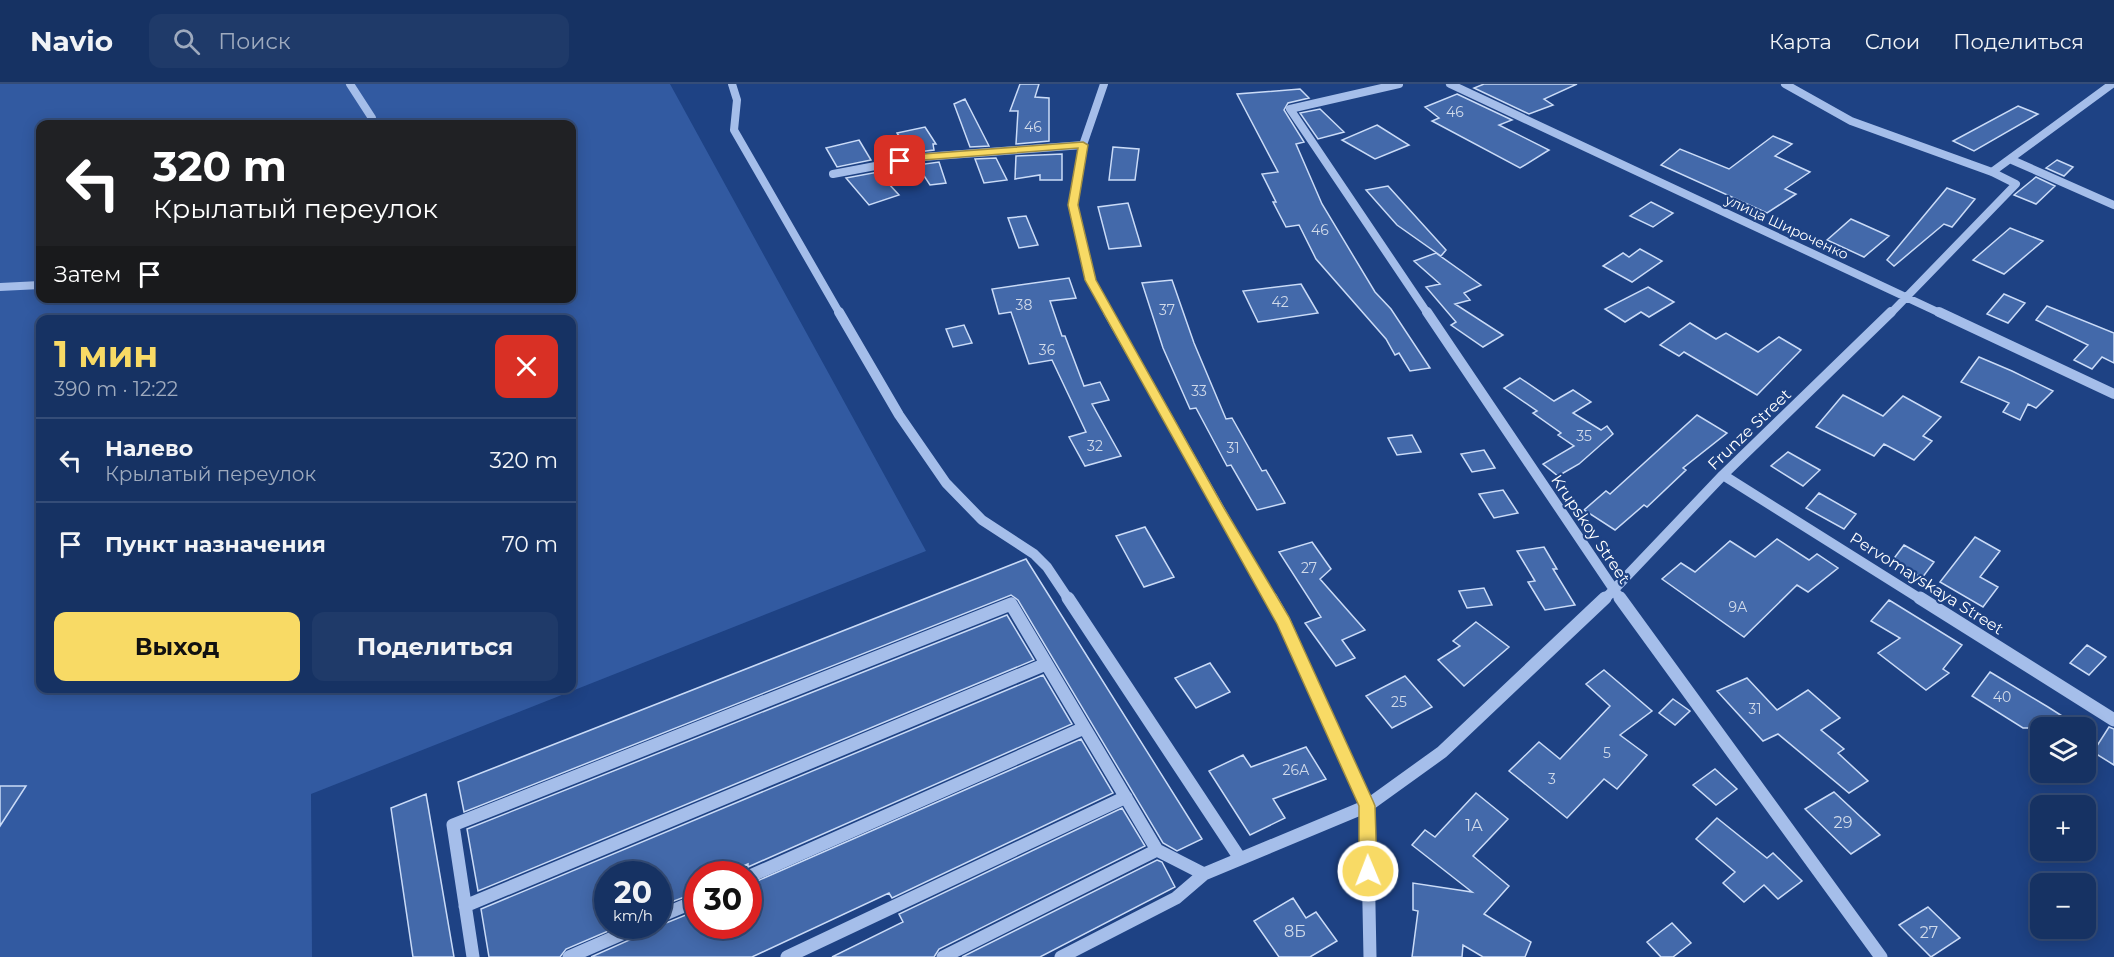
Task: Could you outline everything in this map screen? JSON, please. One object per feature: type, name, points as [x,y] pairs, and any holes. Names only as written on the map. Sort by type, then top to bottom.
[{"type":"street","points":[[350,84],[372,120]]},
{"type":"street","points":[[732,84],[737,100],[734,130],[899,415],[953,491],[982,520],[1034,554],[1047,567],[1234,860]]},
{"type":"street","points":[[1104,84],[1083,145],[1073,205],[1090,280],[1219,511],[1284,621],[1367,806],[1370,957]]},
{"type":"street","points":[[1376,86],[1399,84]]},
{"type":"street","name":"улица Широченко","points":[[1450,84],[2114,394]]},
{"type":"street","points":[[1785,84],[1851,121],[1992,172],[2012,160],[2112,84]]},
{"type":"street","name":"Krupskoy Street","points":[[1376,86],[1290,109],[1614,590],[1881,957]]},
{"type":"street","points":[[833,174],[923,157],[1083,145]]},
{"type":"street","points":[[2012,160],[2114,205]]},
{"type":"street","name":"Frunze Street","points":[[1061,957],[1176,897],[1204,874],[1367,806],[1442,752],[1614,590],[1723,475],[1906,298],[2016,184],[1992,172]]},
{"type":"street","points":[[0,287],[36,285]]},
{"type":"street","name":"Pervomayskaya Street","points":[[1723,475],[2114,720]]},
{"type":"street","points":[[473,957],[453,825],[1011,604],[1157,850],[1204,874]]},
{"type":"street","points":[[465,906],[1046,664]]},
{"type":"street","points":[[762,871],[1084,728]]},
{"type":"street","points":[[787,957],[1126,797]]},
{"type":"street","points":[[943,957],[1157,850]]},
{"type":"street","points":[[569,957],[610,939]]},
{"type":"shaded area","points":[[0,84],[670,84],[926,551],[576,689],[576,315],[36,315],[36,693],[567,693],[311,794],[312,957],[0,957]]},
{"type":"building","points":[[1020,84],[1039,84],[1035,97],[1049,98],[1049,141],[1016,144],[1018,111],[1010,111]]},
{"type":"building","points":[[1484,84],[1577,84],[1544,99],[1553,105],[1529,114],[1474,88]]},
{"type":"building","points":[[1300,89],[1309,98],[1288,103],[1284,110],[1304,142],[1296,144],[1322,204],[1375,292],[1391,309],[1430,368],[1410,371],[1399,353],[1395,355],[1386,339],[1316,259],[1299,225],[1286,227],[1273,202],[1276,202],[1262,174],[1278,172],[1237,94]]},
{"type":"building","points":[[1457,94],[1512,120],[1499,125],[1549,150],[1520,168],[1432,121],[1439,118],[1425,107]]},
{"type":"building","points":[[965,99],[989,146],[970,147],[954,104]]},
{"type":"building","points":[[2018,106],[2038,114],[1974,151],[1953,141]]},
{"type":"building","points":[[1320,109],[1344,132],[1318,139],[1300,113]]},
{"type":"building","points":[[1377,125],[1409,145],[1375,159],[1342,140]]},
{"type":"building","points":[[925,127],[936,144],[933,144],[934,150],[909,153],[897,133]]},
{"type":"building","points":[[1773,136],[1792,144],[1775,156],[1810,172],[1785,189],[1796,194],[1767,213],[1661,165],[1680,149],[1729,169]]},
{"type":"building","points":[[859,140],[871,160],[837,167],[826,148]]},
{"type":"building","points":[[1113,147],[1139,149],[1135,180],[1109,180]]},
{"type":"building","points":[[1062,154],[1062,180],[1040,180],[1040,175],[1015,179],[1016,156]]},
{"type":"building","points":[[996,158],[1007,180],[984,183],[975,159]]},
{"type":"building","points":[[2057,160],[2073,167],[2064,176],[2046,168]]},
{"type":"building","points":[[939,162],[946,183],[930,185],[917,165]]},
{"type":"building","points":[[878,172],[899,195],[869,205],[846,178]]},
{"type":"building","points":[[2036,177],[2055,186],[2036,204],[2014,195]]},
{"type":"building","points":[[1388,186],[1446,250],[1441,256],[1397,225],[1366,190]]},
{"type":"building","points":[[1947,188],[1975,199],[1952,227],[1944,224],[1894,266],[1887,260]]},
{"type":"building","points":[[1651,202],[1673,213],[1653,227],[1630,216]]},
{"type":"building","points":[[1128,203],[1141,246],[1109,249],[1098,207]]},
{"type":"building","points":[[1026,216],[1038,245],[1019,248],[1008,218]]},
{"type":"building","points":[[1851,219],[1889,236],[1864,257],[1827,240]]},
{"type":"building","points":[[2010,228],[2043,241],[2004,274],[1973,260]]},
{"type":"building","points":[[1640,249],[1662,261],[1632,282],[1603,266],[1623,253],[1629,257]]},
{"type":"building","points":[[1436,253],[1481,285],[1464,293],[1470,300],[1455,304],[1503,335],[1483,347],[1451,325],[1456,322],[1426,287],[1440,284],[1414,261]]},
{"type":"building","points":[[1069,278],[1076,298],[1050,301],[1062,336],[1065,336],[1084,386],[1100,382],[1109,400],[1092,404],[1121,456],[1085,466],[1069,437],[1086,432],[1052,360],[1029,364],[1011,312],[999,314],[992,289]]},
{"type":"building","points":[[1172,280],[1194,343],[1226,419],[1232,418],[1262,471],[1266,470],[1285,503],[1257,510],[1231,465],[1227,466],[1196,408],[1190,409],[1163,348],[1142,283]]},
{"type":"building","points":[[1301,284],[1318,313],[1258,322],[1243,291]]},
{"type":"building","points":[[1648,287],[1674,302],[1649,317],[1641,312],[1625,322],[1605,309]]},
{"type":"building","points":[[2004,294],[2025,303],[2008,323],[1987,314]]},
{"type":"building","points":[[2047,306],[2114,333],[2114,363],[2102,357],[2092,369],[2074,360],[2088,345],[2036,320]]},
{"type":"building","points":[[1690,323],[1716,339],[1726,333],[1758,352],[1779,337],[1801,350],[1757,395],[1684,352],[1679,356],[1660,345]]},
{"type":"building","points":[[964,325],[972,343],[953,347],[946,329]]},
{"type":"building","points":[[1979,357],[2053,391],[2036,408],[2028,404],[2020,420],[2003,412],[2009,403],[1961,382]]},
{"type":"building","points":[[1520,378],[1554,401],[1573,390],[1591,402],[1573,413],[1601,430],[1607,426],[1613,434],[1579,464],[1558,476],[1543,464],[1574,446],[1558,435],[1561,433],[1533,413],[1537,411],[1504,388]]},
{"type":"building","points":[[1843,395],[1883,416],[1903,396],[1941,417],[1923,436],[1932,441],[1914,460],[1884,444],[1874,456],[1816,427]]},
{"type":"building","points":[[1697,415],[1727,433],[1683,468],[1686,470],[1647,507],[1644,505],[1615,530],[1584,510],[1606,491],[1610,494]]},
{"type":"building","points":[[1412,435],[1421,452],[1397,455],[1388,438]]},
{"type":"building","points":[[1484,450],[1495,468],[1472,472],[1461,454]]},
{"type":"building","points":[[1788,452],[1820,470],[1803,486],[1771,466]]},
{"type":"building","points":[[1503,490],[1518,513],[1494,518],[1479,494]]},
{"type":"building","points":[[1819,493],[1856,514],[1844,529],[1806,508]]},
{"type":"building","points":[[1145,527],[1174,577],[1144,587],[1116,536]]},
{"type":"building","points":[[1975,537],[2000,551],[1980,577],[1998,587],[1983,607],[1940,582]]},
{"type":"building","points":[[1777,539],[1809,560],[1817,554],[1838,568],[1808,592],[1797,585],[1744,637],[1662,579],[1681,563],[1695,572],[1730,541],[1755,557]]},
{"type":"building","points":[[1312,542],[1331,569],[1320,579],[1365,630],[1342,640],[1355,658],[1336,666],[1305,623],[1321,617],[1279,552]]},
{"type":"building","points":[[1904,545],[1934,562],[1922,578],[1892,561]]},
{"type":"building","points":[[1544,547],[1557,569],[1553,569],[1575,605],[1545,610],[1528,582],[1535,581],[1517,551]]},
{"type":"building","points":[[1026,559],[1202,839],[1177,851],[1163,843],[1018,600],[1011,595],[464,812],[458,782]]},
{"type":"building","points":[[1484,588],[1492,605],[1467,608],[1459,591]]},
{"type":"building","points":[[1889,600],[1962,645],[1943,669],[1949,673],[1926,690],[1878,653],[1900,638],[1871,621]]},
{"type":"building","points":[[1007,615],[1034,660],[478,891],[467,829]]},
{"type":"building","points":[[1476,622],[1509,647],[1464,686],[1438,660],[1460,646],[1453,641]]},
{"type":"building","points":[[2087,645],[2106,657],[2089,675],[2070,663]]},
{"type":"building","points":[[1210,663],[1230,692],[1196,708],[1175,678]]},
{"type":"building","points":[[1604,670],[1652,711],[1620,735],[1647,755],[1617,789],[1604,779],[1567,818],[1509,771],[1539,742],[1560,759],[1610,706],[1586,684]]},
{"type":"building","points":[[1990,672],[2064,717],[2030,717],[2030,728],[2023,728],[1972,696]]},
{"type":"building","points":[[1043,675],[1072,724],[762,861],[684,861],[684,897],[672,902],[672,861],[596,861]]},
{"type":"building","points":[[1405,676],[1432,707],[1392,728],[1366,696]]},
{"type":"building","points":[[1747,678],[1777,710],[1808,690],[1840,718],[1821,730],[1844,749],[1838,753],[1868,781],[1849,793],[1778,734],[1763,741],[1717,691]]},
{"type":"building","points":[[1673,699],[1690,711],[1675,725],[1659,713]]},
{"type":"building","points":[[2109,727],[2114,729],[2114,765],[2096,754],[2096,747]]},
{"type":"building","points":[[1081,739],[1113,793],[892,898],[889,893],[752,957],[591,957],[632,939],[672,939],[672,921],[684,916],[684,939],[762,939],[762,879]]},
{"type":"building","points":[[1306,747],[1326,779],[1273,799],[1285,818],[1250,835],[1209,771],[1243,755],[1251,767]]},
{"type":"building","points":[[1715,769],[1737,789],[1716,805],[1693,785]]},
{"type":"building","points":[[0,786],[26,786],[0,826]]},
{"type":"building","points":[[1834,792],[1880,835],[1851,854],[1805,809]]},
{"type":"building","points":[[1476,793],[1508,819],[1473,856],[1509,886],[1484,914],[1531,942],[1525,957],[1483,957],[1463,945],[1462,957],[1412,957],[1418,911],[1413,910],[1413,883],[1472,892],[1412,845],[1425,830],[1435,837]]},
{"type":"building","points":[[426,794],[454,957],[413,957],[391,808]]},
{"type":"building","points":[[1122,808],[1145,846],[939,949],[934,957],[832,957],[903,922],[899,914]]},
{"type":"building","points":[[1717,818],[1767,858],[1773,853],[1802,881],[1778,899],[1764,885],[1744,902],[1723,883],[1735,872],[1696,839]]},
{"type":"building","points":[[1157,860],[1162,862],[1175,887],[1040,957],[962,957]]},
{"type":"building","points":[[594,862],[594,937],[566,949],[560,957],[489,957],[481,909]]},
{"type":"building","points":[[1293,898],[1306,918],[1316,912],[1337,941],[1310,957],[1279,957],[1254,921]]},
{"type":"building","points":[[1928,907],[1960,938],[1931,957],[1899,925]]},
{"type":"building","points":[[1672,923],[1691,943],[1673,957],[1661,957],[1647,942]]},
{"type":"route","points":[[900,161],[923,157],[1083,145],[1073,205],[1090,280],[1219,511],[1284,621],[1367,806],[1368,871]]}]
